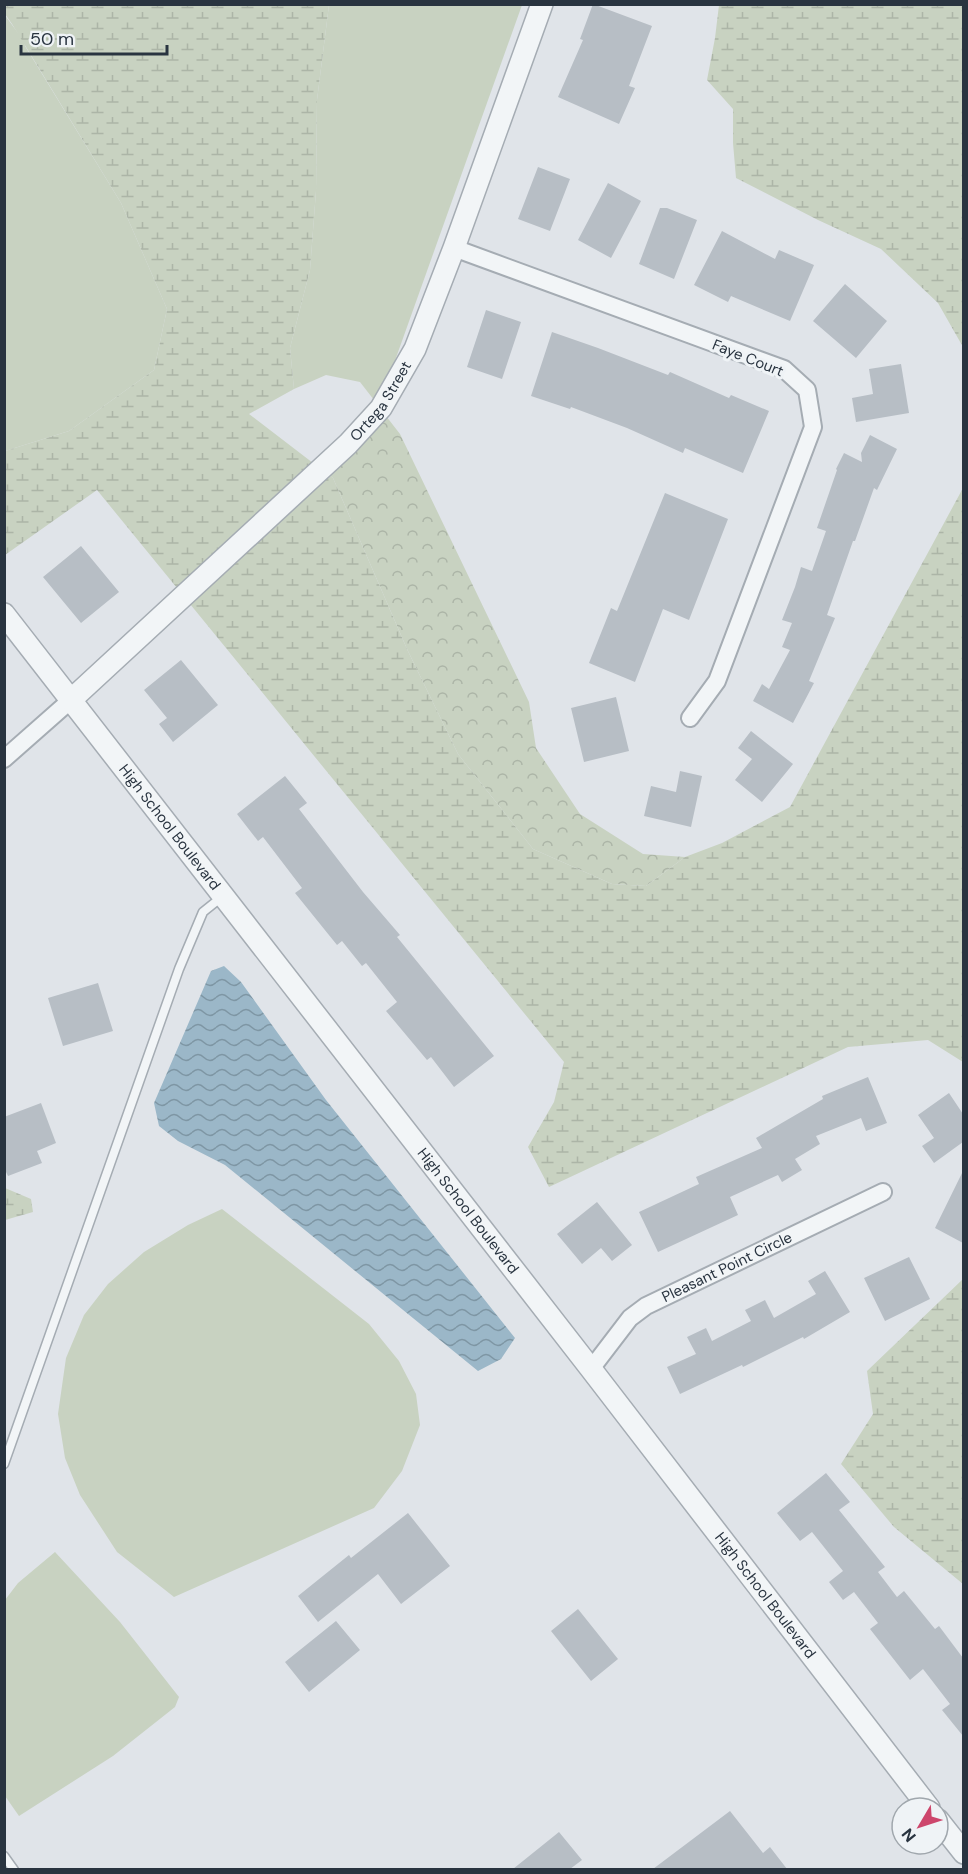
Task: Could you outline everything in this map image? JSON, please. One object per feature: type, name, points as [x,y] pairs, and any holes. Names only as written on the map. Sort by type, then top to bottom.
[{"type":"street","name":"Ortega Street","points":[[72,699],[348,444],[381,408],[415,349],[542,4]]},
{"type":"street","name":"Faye Court","points":[[454,248],[784,369],[807,390],[813,427],[717,681],[690,718]]},
{"type":"street","name":"High School Boulevard","points":[[4,614],[920,1796]]},
{"type":"street","points":[[4,759],[72,699]]},
{"type":"street","name":"Pleasant Point Circle","points":[[591,1369],[630,1318],[646,1306],[883,1192]]},
{"type":"street","points":[[950,1836],[963,1853]]},
{"type":"lane","points":[[4,1464],[179,969],[203,912],[224,896]]},
{"type":"lane","points":[[4,1856],[14,1869]]},
{"type":"green space","points":[[5,4],[329,5],[317,100],[316,191],[310,270],[290,348],[294,389],[249,414],[313,463],[177,588],[97,490],[5,555],[5,451],[69,431],[154,370],[167,309],[121,203],[5,14]]},
{"type":"green space","points":[[329,5],[522,5],[392,369],[374,400],[360,382],[326,375],[294,389],[290,348],[310,270],[316,191],[317,100]]},
{"type":"green space","points":[[719,5],[963,5],[963,347],[938,303],[881,249],[736,178],[733,109],[707,80]]},
{"type":"green space","points":[[4,14],[24,41],[121,203],[167,309],[154,370],[69,431],[5,451]]},
{"type":"green space","points":[[386,416],[400,434],[529,702],[536,748],[580,814],[643,854],[685,857],[646,886],[612,884],[533,849],[458,754],[407,649],[333,478],[329,475]]},
{"type":"green space","points":[[329,475],[333,478],[407,649],[458,754],[533,849],[612,884],[646,886],[685,857],[722,843],[790,807],[963,488],[963,1062],[928,1040],[848,1047],[549,1187],[528,1147],[554,1102],[564,1062],[190,604]]},
{"type":"green space","points":[[5,1188],[31,1199],[33,1212],[5,1220]]},
{"type":"green space","points":[[222,1209],[369,1324],[399,1361],[416,1394],[420,1425],[402,1471],[374,1508],[174,1597],[117,1552],[80,1495],[65,1458],[58,1414],[66,1358],[84,1315],[108,1284],[144,1252],[188,1225]]},
{"type":"green space","points":[[963,1279],[963,1584],[894,1527],[841,1464],[873,1414],[867,1371]]},
{"type":"green space","points":[[55,1552],[120,1622],[179,1697],[175,1707],[113,1756],[19,1816],[5,1796],[5,1600],[18,1583]]},
{"type":"water","points":[[224,966],[241,982],[326,1100],[515,1338],[501,1359],[478,1371],[225,1165],[178,1141],[159,1126],[154,1103],[211,971]]},
{"type":"building","points":[[593,4],[652,26],[629,86],[635,88],[619,124],[558,97],[583,40],[580,39]]},
{"type":"building","points":[[538,167],[570,179],[550,231],[518,219]]},
{"type":"building","points":[[608,183],[641,201],[611,258],[578,240]]},
{"type":"building","points":[[660,208],[667,208],[697,220],[674,279],[639,264]]},
{"type":"building","points":[[722,231],[775,259],[779,250],[814,265],[790,321],[731,296],[728,302],[694,285]]},
{"type":"building","points":[[845,284],[887,321],[856,358],[813,321]]},
{"type":"building","points":[[486,310],[521,322],[502,379],[467,367]]},
{"type":"building","points":[[552,332],[668,375],[670,372],[729,398],[731,395],[769,411],[743,473],[685,448],[683,453],[627,428],[571,407],[570,409],[531,396]]},
{"type":"building","points":[[901,364],[909,413],[856,422],[852,398],[873,394],[869,369]]},
{"type":"building","points":[[870,435],[897,449],[877,490],[874,488],[855,541],[853,541],[827,615],[835,618],[809,681],[814,683],[793,723],[753,701],[762,684],[769,689],[790,650],[782,647],[792,623],[782,620],[801,567],[812,571],[826,531],[817,528],[836,469],[844,453],[862,462],[861,453]]},
{"type":"building","points":[[665,493],[728,519],[689,620],[663,609],[635,682],[589,663],[611,608],[617,611]]},
{"type":"building","points":[[81,546],[119,592],[81,623],[43,577]]},
{"type":"building","points":[[181,660],[218,705],[173,742],[159,724],[167,718],[144,690]]},
{"type":"building","points":[[616,697],[629,751],[584,762],[571,708]]},
{"type":"building","points":[[751,731],[793,764],[762,802],[735,780],[752,759],[738,748]]},
{"type":"building","points":[[680,771],[702,776],[691,827],[644,816],[651,786],[676,792]]},
{"type":"building","points":[[285,776],[307,803],[299,809],[363,892],[400,935],[397,937],[494,1056],[454,1087],[431,1057],[427,1060],[386,1011],[397,1002],[366,963],[362,966],[342,941],[337,945],[295,893],[302,888],[263,837],[258,841],[237,814]]},
{"type":"building","points":[[98,983],[113,1031],[63,1046],[48,998]]},
{"type":"building","points":[[868,1077],[887,1123],[866,1131],[861,1118],[816,1136],[820,1144],[795,1159],[802,1170],[782,1182],[778,1175],[730,1197],[738,1215],[658,1252],[639,1212],[699,1184],[696,1177],[762,1148],[756,1138],[823,1099],[822,1096]]},
{"type":"building","points":[[949,1093],[963,1114],[963,1142],[934,1163],[922,1146],[934,1138],[918,1115]]},
{"type":"building","points":[[41,1103],[56,1143],[37,1151],[42,1163],[8,1176],[4,1168],[4,1117]]},
{"type":"building","points":[[963,1171],[963,1243],[935,1228]]},
{"type":"building","points":[[597,1202],[632,1245],[612,1261],[601,1248],[582,1264],[557,1234]]},
{"type":"building","points":[[909,1257],[930,1299],[885,1321],[864,1278]]},
{"type":"building","points":[[825,1271],[850,1312],[804,1339],[803,1337],[743,1367],[742,1365],[680,1394],[667,1367],[696,1354],[687,1337],[706,1328],[712,1341],[751,1321],[745,1310],[765,1300],[774,1318],[816,1294],[808,1281]]},
{"type":"building","points":[[826,1473],[850,1502],[839,1510],[885,1567],[878,1572],[897,1597],[904,1591],[935,1629],[939,1626],[963,1658],[963,1736],[942,1710],[950,1704],[923,1669],[910,1680],[870,1629],[878,1623],[854,1592],[843,1600],[829,1582],[843,1571],[812,1532],[800,1541],[777,1513]]},
{"type":"building","points":[[408,1513],[450,1566],[401,1604],[378,1574],[318,1622],[298,1596],[349,1555],[351,1558]]},
{"type":"building","points":[[578,1609],[618,1659],[591,1681],[551,1631]]},
{"type":"building","points":[[336,1621],[360,1650],[309,1692],[285,1662]]},
{"type":"building","points":[[730,1811],[763,1853],[770,1847],[787,1869],[653,1869]]},
{"type":"building","points":[[559,1832],[582,1860],[570,1869],[513,1869]]}]
